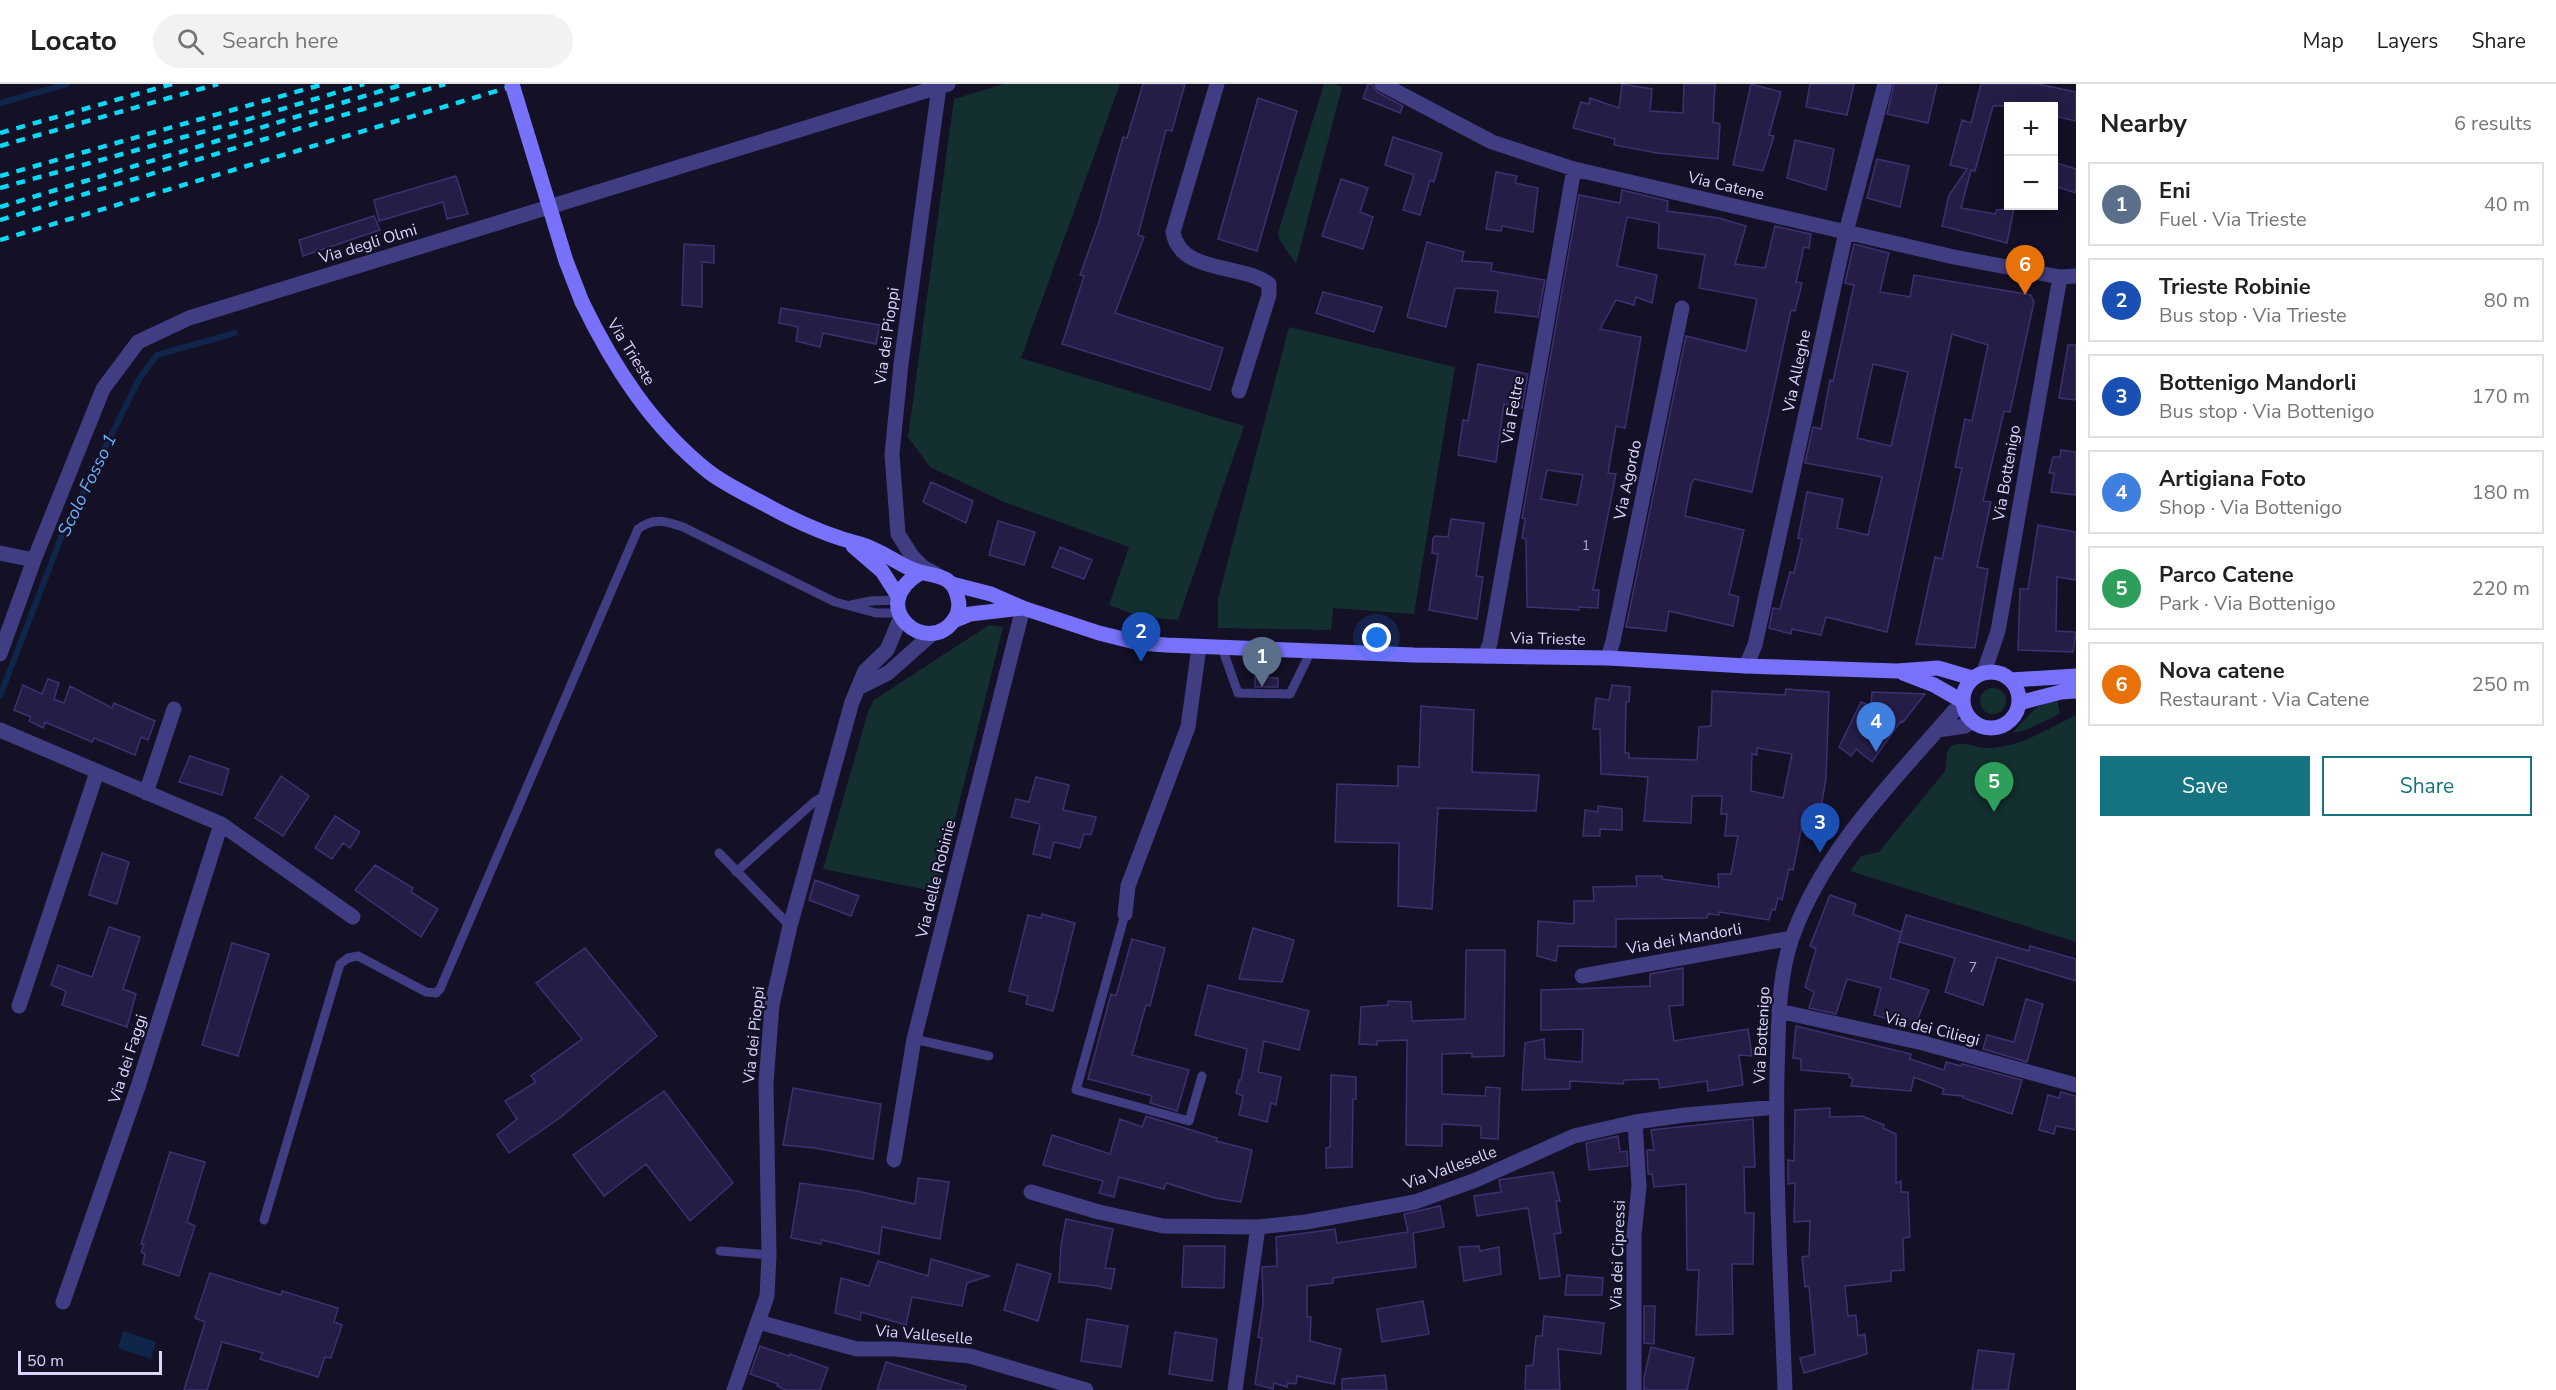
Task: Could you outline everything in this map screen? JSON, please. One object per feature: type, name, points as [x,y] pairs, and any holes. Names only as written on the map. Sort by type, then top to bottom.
[{"type":"street","name":"Via Trieste","points":[[512,84],[566,261],[582,302],[603,346],[630,388],[667,433],[710,473],[790,518],[920,573],[936,574],[952,584],[991,594],[1023,608],[1099,633],[1139,643],[1311,651],[1608,658],[1897,671],[1938,668],[1978,675]]},
{"type":"street","points":[[1217,84],[1173,232],[1176,244],[1188,256],[1255,276],[1269,284],[1269,296],[1239,391]]},
{"type":"street","name":"Via Catene","points":[[1382,84],[1492,142],[1574,169],[1954,257],[2060,277],[2076,276]]},
{"type":"street","name":"Via Alleghe","points":[[1746,666],[1755,645],[1846,232],[1885,84]]},
{"type":"street","name":"Via degli Olmi","points":[[0,654],[34,560],[103,389],[138,342],[189,318],[943,85]]},
{"type":"street","name":"Via dei Pioppi","points":[[936,574],[923,567],[912,556],[898,534],[892,454],[901,364],[943,85]]},
{"type":"street","name":"Via Feltre","points":[[1485,656],[1490,643],[1574,169]]},
{"type":"street","name":"Via Bottenigo","points":[[1978,675],[1998,631],[2060,277]]},
{"type":"street","name":"Via Agordo","points":[[1608,658],[1682,308]]},
{"type":"street","name":"Via Trieste","points":[[865,550],[882,571],[910,627],[919,632],[933,633],[970,614],[1023,608]]},
{"type":"street","points":[[0,553],[34,560]]},
{"type":"street","points":[[899,607],[906,582],[920,573]]},
{"type":"street","points":[[952,584],[959,603],[953,621]]},
{"type":"street","name":"Via dei Pioppi","points":[[734,1390],[767,1296],[769,1255],[766,1083],[772,1005],[790,927],[858,688],[865,671],[887,650],[899,607]]},
{"type":"street","name":"Via delle Robinie","points":[[894,1160],[914,1039],[1023,608]]},
{"type":"street","points":[[858,688],[888,673],[933,633]]},
{"type":"street","points":[[1125,914],[1128,886],[1188,728],[1199,647]]},
{"type":"street","name":"Via Trieste","points":[[1897,671],[1934,686],[1963,704]]},
{"type":"street","points":[[1995,672],[2011,680],[2016,686],[2019,703],[2011,719],[2001,726],[1984,727],[1973,721],[1963,704],[1966,686],[1978,675],[1995,672]]},
{"type":"street","points":[[2011,680],[2076,676]]},
{"type":"street","points":[[2019,703],[2061,692],[2076,691]]},
{"type":"street","name":"Via Bottenigo","points":[[1785,1390],[1776,1177],[1777,1107],[1781,983],[1792,938],[1822,874],[1860,819],[1954,711],[1963,704]]},
{"type":"street","points":[[146,793],[174,709]]},
{"type":"street","points":[[1938,730],[1965,726],[1973,721]]},
{"type":"street","points":[[4,732],[221,824],[353,916]]},
{"type":"street","points":[[19,1006],[97,772]]},
{"type":"street","name":"Via dei Faggi","points":[[63,1302],[138,1087],[221,824]]},
{"type":"street","name":"Via dei Mandorli","points":[[1582,976],[1792,938]]},
{"type":"street","name":"Via dei Ciliegi","points":[[1779,1011],[1923,1044],[2076,1085]]},
{"type":"street","name":"Via Valleselle","points":[[1031,1192],[1163,1227],[1257,1227],[1306,1222],[1415,1202],[1476,1180],[1574,1136],[1635,1122],[1777,1107]]},
{"type":"street","name":"Via dei Cipressi","points":[[1634,1390],[1634,1235],[1639,1186],[1635,1122]]},
{"type":"street","points":[[1235,1390],[1257,1227]]},
{"type":"street","name":"Via Valleselle","points":[[758,1322],[857,1349],[895,1349],[970,1356],[1086,1390]]},
{"type":"lane","points":[[264,1220],[340,964],[348,958],[358,956],[426,992],[436,993],[440,989],[638,529],[659,520],[683,527],[823,597],[849,606],[871,601],[899,607]]},
{"type":"lane","points":[[1222,648],[1238,693],[1290,694],[1311,651]]},
{"type":"lane","points":[[736,872],[814,802],[826,795]]},
{"type":"lane","points":[[719,854],[790,927]]},
{"type":"lane","points":[[1125,914],[1076,1090],[1189,1121],[1202,1077]]},
{"type":"lane","points":[[914,1039],[989,1056]]},
{"type":"lane","points":[[720,1251],[769,1255]]},
{"type":"green space","points":[[1004,84],[1120,84],[1021,358],[1244,426],[1178,620],[1141,617],[1109,605],[1129,547],[1004,502],[930,467],[908,437],[954,99]]},
{"type":"green space","points":[[1324,84],[1342,87],[1296,264],[1279,239],[1278,233]]},
{"type":"green space","points":[[1289,327],[1455,367],[1414,614],[1333,608],[1331,630],[1218,628],[1218,599]]},
{"type":"green space","points":[[989,625],[1003,627],[937,892],[823,869],[868,712],[874,700]]},
{"type":"green space","points":[[1993,688],[2002,692],[2006,701],[2002,710],[1993,714],[1984,710],[1980,701],[1984,692]]},
{"type":"green space","points":[[2057,699],[2060,714],[2026,730],[2012,733],[2037,707]]},
{"type":"green space","points":[[2076,715],[2076,942],[1850,871],[1861,856],[1879,852],[1945,771],[1947,752],[1952,745],[2000,747],[2033,736]]},
{"type":"water","points":[[123,1331],[156,1342],[151,1359],[118,1348]]},
{"type":"building","points":[[1143,84],[1185,84],[1172,131],[1166,130],[1138,235],[1144,237],[1115,313],[1223,348],[1210,390],[1062,344],[1084,276],[1080,275],[1099,222],[1123,137],[1127,138]]},
{"type":"building","points":[[1368,84],[1372,84],[1377,92],[1403,106],[1400,113],[1363,98]]},
{"type":"building","points":[[1622,84],[1652,89],[1650,111],[1683,113],[1684,84],[1715,84],[1713,122],[1720,124],[1718,159],[1657,153],[1614,145],[1615,139],[1573,128],[1581,102],[1589,104],[1590,98],[1619,108]]},
{"type":"building","points":[[1751,84],[1781,92],[1769,135],[1774,136],[1763,171],[1733,165]]},
{"type":"building","points":[[1810,84],[1854,84],[1847,115],[1806,107]]},
{"type":"building","points":[[1894,84],[1937,84],[1928,123],[1887,114]]},
{"type":"building","points":[[1981,84],[2038,84],[2076,92],[2076,121],[2058,117],[2058,102],[2004,102],[2004,106],[1993,106],[1975,171],[1971,170],[1961,208],[1995,214],[1997,210],[2014,210],[2007,243],[1942,226],[1949,195],[1967,169],[1950,165],[1962,120],[1971,123]]},
{"type":"building","points":[[1258,98],[1297,111],[1257,251],[1218,239]]},
{"type":"building","points":[[1393,137],[1442,153],[1434,182],[1430,180],[1420,215],[1403,210],[1414,175],[1385,165]]},
{"type":"building","points":[[1795,140],[1834,149],[1826,190],[1787,178]]},
{"type":"building","points":[[1877,159],[1909,166],[1900,207],[1867,198]]},
{"type":"building","points":[[2058,163],[2076,169],[2076,193],[2058,187]]},
{"type":"building","points":[[1496,172],[1517,176],[1515,183],[1538,188],[1533,232],[1502,226],[1501,231],[1486,229]]},
{"type":"building","points":[[456,176],[468,214],[447,219],[443,202],[379,221],[374,200]]},
{"type":"building","points":[[1341,179],[1368,188],[1360,212],[1373,217],[1363,249],[1322,236]]},
{"type":"building","points":[[1622,190],[1668,201],[1667,211],[1719,218],[1746,226],[1735,264],[1765,268],[1775,226],[1811,234],[1809,248],[1804,247],[1796,282],[1802,283],[1795,311],[1791,310],[1752,492],[1694,479],[1691,485],[1685,516],[1744,530],[1729,594],[1739,597],[1733,626],[1669,611],[1666,631],[1626,627],[1686,336],[1746,351],[1757,299],[1699,288],[1705,255],[1658,248],[1659,223],[1627,217],[1617,266],[1657,275],[1652,303],[1636,297],[1634,305],[1616,300],[1600,329],[1641,337],[1625,428],[1616,426],[1608,473],[1616,474],[1593,590],[1599,590],[1598,608],[1579,607],[1579,610],[1527,607],[1526,539],[1522,538],[1525,519],[1522,518],[1579,195],[1620,203]],"holes":[[[1547,470],[1583,475],[1577,505],[1541,499]]]},
{"type":"building","points":[[374,216],[380,230],[303,256],[299,240]]},
{"type":"building","points":[[1427,242],[1464,252],[1462,261],[1492,263],[1491,271],[1545,280],[1538,317],[1495,312],[1498,291],[1455,288],[1446,327],[1407,317]]},
{"type":"building","points":[[684,244],[714,246],[714,263],[702,262],[702,307],[682,305]]},
{"type":"building","points":[[1854,244],[1889,253],[1880,292],[1910,297],[1914,275],[2031,295],[2034,302],[2010,412],[2004,411],[1983,501],[1991,502],[1977,567],[1988,569],[1975,648],[1916,644],[1935,557],[1942,559],[1962,468],[1955,467],[1965,419],[1972,421],[1988,345],[1952,334],[1887,632],[1826,617],[1821,635],[1792,629],[1791,634],[1769,628],[1773,608],[1780,609],[1790,572],[1794,573],[1802,539],[1798,538],[1807,492],[1843,499],[1837,528],[1868,535],[1882,477],[1805,463],[1813,427],[1821,429],[1830,380],[1833,381],[1854,285],[1845,283]],"holes":[[[1873,364],[1908,372],[1891,446],[1857,438]]]},
{"type":"building","points":[[1323,292],[1382,307],[1374,332],[1316,313]]},
{"type":"building","points":[[781,308],[880,325],[876,344],[823,333],[820,347],[796,341],[798,327],[779,323]]},
{"type":"building","points":[[2068,345],[2076,345],[2076,400],[2059,398]]},
{"type":"building","points":[[1478,364],[1528,374],[1522,408],[1504,404],[1496,462],[1458,455],[1463,420],[1468,421]]},
{"type":"building","points":[[2061,450],[2076,452],[2076,495],[2051,492],[2054,473],[2049,473],[2053,457],[2060,457]]},
{"type":"building","points":[[931,482],[973,501],[966,523],[923,502]]},
{"type":"building","points":[[1451,519],[1484,523],[1476,576],[1483,577],[1477,619],[1429,610],[1438,554],[1432,553],[1433,538],[1435,536],[1448,537]]},
{"type":"building","points":[[998,521],[1035,532],[1024,565],[989,555]]},
{"type":"building","points":[[2038,525],[2076,532],[2076,580],[2057,577],[2056,631],[2076,632],[2073,652],[2018,650],[2020,589],[2028,589]]},
{"type":"building","points":[[1060,547],[1092,560],[1084,579],[1052,567]]},
{"type":"building","points":[[1255,677],[1278,678],[1278,687],[1255,687]]},
{"type":"building","points":[[48,679],[59,683],[54,699],[64,703],[70,686],[112,708],[114,703],[155,721],[148,740],[141,737],[135,755],[94,738],[92,742],[45,722],[43,728],[29,721],[31,717],[14,710],[23,685],[42,694]]},
{"type":"building","points":[[1612,685],[1630,687],[1629,702],[1626,702],[1625,753],[1629,753],[1629,758],[1697,760],[1699,727],[1711,726],[1712,691],[1785,695],[1786,689],[1829,692],[1826,779],[1820,813],[1816,827],[1802,825],[1793,870],[1789,869],[1782,900],[1778,898],[1769,920],[1719,912],[1719,915],[1708,914],[1707,918],[1616,919],[1616,947],[1558,946],[1556,961],[1537,956],[1538,921],[1574,924],[1574,901],[1594,901],[1593,887],[1637,886],[1636,876],[1662,876],[1662,879],[1719,887],[1718,874],[1731,874],[1738,836],[1725,836],[1727,814],[1721,814],[1722,796],[1692,796],[1691,823],[1644,821],[1648,777],[1601,774],[1600,729],[1593,729],[1596,698],[1609,700]],"holes":[[[1757,748],[1792,754],[1783,798],[1751,791],[1752,754],[1757,755]]]},
{"type":"building","points":[[1872,692],[1925,694],[1903,722],[1901,721],[1872,762],[1856,749],[1851,756],[1839,747],[1861,702],[1871,706]]},
{"type":"building","points":[[1421,706],[1474,710],[1472,772],[1539,775],[1536,811],[1438,808],[1432,909],[1398,906],[1399,843],[1335,842],[1337,784],[1398,786],[1398,766],[1419,767]]},
{"type":"building","points":[[190,756],[229,769],[222,795],[179,782]]},
{"type":"building","points":[[281,776],[309,796],[283,836],[255,818]]},
{"type":"building","points":[[1036,777],[1069,785],[1063,810],[1096,817],[1091,835],[1084,834],[1080,848],[1054,842],[1050,858],[1033,854],[1040,824],[1011,817],[1016,799],[1029,802]]},
{"type":"building","points":[[1598,806],[1622,809],[1622,830],[1600,829],[1600,836],[1583,836],[1585,810],[1598,812]]},
{"type":"building","points":[[335,816],[360,832],[350,848],[343,843],[332,859],[315,848]]},
{"type":"building","points":[[102,853],[129,862],[117,904],[89,895]]},
{"type":"building","points":[[375,865],[413,888],[411,892],[438,909],[421,937],[355,890]]},
{"type":"building","points":[[815,880],[859,896],[851,916],[809,900]]},
{"type":"building","points":[[1830,895],[1856,904],[1853,914],[1901,932],[1890,978],[1929,990],[1915,1026],[1874,1015],[1881,988],[1847,979],[1836,1014],[1809,1008],[1814,992],[1805,987],[1816,949],[1810,946]]},
{"type":"building","points":[[1042,914],[1075,923],[1053,1011],[1026,1004],[1028,996],[1009,991],[1028,915],[1041,918]]},
{"type":"building","points":[[1906,915],[2029,951],[2030,946],[2076,959],[2076,981],[1997,957],[1983,1005],[1945,992],[1955,958],[1899,942]]},
{"type":"building","points":[[109,927],[140,937],[123,989],[136,994],[127,1027],[62,1005],[66,991],[51,985],[58,965],[92,977]]},
{"type":"building","points":[[1253,928],[1294,940],[1282,982],[1239,979]]},
{"type":"building","points":[[1132,939],[1165,948],[1150,1006],[1146,1005],[1132,1055],[1189,1070],[1177,1111],[1150,1103],[1152,1096],[1088,1079],[1111,994],[1116,996]]},
{"type":"building","points":[[232,943],[269,954],[238,1056],[202,1045]]},
{"type":"building","points":[[585,948],[657,1036],[561,1117],[509,1153],[497,1135],[517,1119],[505,1101],[536,1082],[531,1076],[582,1039],[536,983]]},
{"type":"building","points":[[1466,950],[1505,950],[1504,1056],[1472,1057],[1472,1053],[1442,1054],[1442,1094],[1485,1096],[1486,1087],[1500,1088],[1498,1139],[1481,1138],[1481,1126],[1442,1124],[1442,1146],[1406,1145],[1407,1040],[1377,1041],[1377,1045],[1359,1044],[1361,1007],[1388,1005],[1388,1001],[1411,1002],[1412,1021],[1465,1019]]},
{"type":"building","points":[[1683,968],[1683,1005],[1669,1006],[1674,1041],[1748,1029],[1752,1056],[1739,1055],[1743,1085],[1708,1091],[1707,1081],[1660,1088],[1658,1079],[1624,1080],[1623,1084],[1570,1081],[1570,1089],[1522,1090],[1525,1043],[1544,1039],[1545,1059],[1582,1062],[1583,1029],[1541,1030],[1541,990],[1650,986],[1650,974]]},
{"type":"building","points":[[1208,985],[1309,1011],[1299,1050],[1264,1041],[1258,1072],[1281,1077],[1276,1105],[1271,1103],[1267,1122],[1239,1115],[1243,1096],[1236,1093],[1247,1049],[1195,1035]]},
{"type":"building","points":[[2026,999],[2043,1004],[2027,1062],[1983,1049],[1987,1035],[2014,1042]]},
{"type":"building","points":[[1796,1026],[1911,1054],[1910,1059],[1944,1070],[1946,1062],[1961,1066],[1962,1064],[2022,1080],[2012,1114],[1963,1098],[1963,1096],[1942,1094],[1944,1089],[1914,1077],[1911,1091],[1851,1086],[1853,1079],[1849,1077],[1849,1074],[1801,1070],[1801,1059],[1793,1058]]},
{"type":"building","points":[[1331,1075],[1356,1077],[1356,1099],[1353,1099],[1352,1167],[1326,1168],[1326,1148],[1330,1147]]},
{"type":"building","points":[[793,1088],[881,1104],[873,1159],[815,1148],[783,1145]]},
{"type":"building","points":[[664,1091],[733,1183],[690,1221],[646,1164],[604,1196],[573,1155]]},
{"type":"building","points":[[2061,1092],[2076,1096],[2076,1130],[2056,1126],[2054,1134],[2039,1130],[2048,1095],[2059,1098]]},
{"type":"building","points":[[1830,1108],[1830,1117],[1862,1116],[1884,1125],[1883,1128],[1896,1134],[1896,1183],[1901,1181],[1901,1192],[1908,1192],[1910,1237],[1903,1238],[1904,1270],[1891,1271],[1891,1281],[1845,1286],[1848,1316],[1856,1315],[1858,1336],[1865,1334],[1867,1354],[1804,1373],[1800,1358],[1815,1354],[1809,1286],[1805,1287],[1802,1257],[1809,1256],[1810,1221],[1794,1222],[1795,1183],[1788,1184],[1788,1160],[1794,1161],[1795,1110]]},
{"type":"building","points":[[1146,1116],[1217,1138],[1216,1141],[1252,1150],[1241,1202],[1215,1198],[1166,1183],[1164,1189],[1119,1177],[1114,1197],[1099,1193],[1103,1181],[1043,1165],[1052,1135],[1110,1154],[1120,1119],[1142,1127]]},
{"type":"building","points":[[1753,1119],[1755,1167],[1744,1167],[1745,1213],[1754,1213],[1753,1264],[1732,1264],[1733,1334],[1696,1335],[1699,1270],[1687,1270],[1686,1184],[1654,1187],[1652,1174],[1648,1174],[1647,1150],[1654,1150],[1651,1130]]},
{"type":"building","points":[[1618,1136],[1620,1152],[1627,1151],[1628,1166],[1589,1170],[1586,1143]]},
{"type":"building","points":[[170,1152],[205,1162],[187,1222],[195,1226],[179,1276],[143,1264],[145,1254],[141,1252],[144,1244],[141,1244]]},
{"type":"building","points":[[1553,1172],[1560,1201],[1556,1201],[1561,1233],[1554,1234],[1560,1276],[1540,1279],[1528,1208],[1477,1216],[1474,1196],[1501,1192],[1499,1180]]},
{"type":"building","points":[[918,1178],[949,1182],[940,1239],[882,1227],[879,1254],[822,1240],[821,1244],[791,1238],[800,1183],[857,1191],[915,1204]]},
{"type":"building","points":[[1440,1206],[1444,1227],[1413,1233],[1416,1267],[1333,1278],[1333,1283],[1307,1286],[1307,1317],[1311,1317],[1310,1341],[1341,1349],[1334,1384],[1297,1376],[1296,1384],[1288,1383],[1287,1387],[1274,1383],[1273,1389],[1255,1384],[1262,1338],[1258,1337],[1263,1304],[1262,1267],[1277,1266],[1276,1237],[1335,1229],[1337,1243],[1408,1232],[1404,1214]]},
{"type":"building","points":[[1066,1219],[1113,1229],[1105,1268],[1115,1269],[1111,1289],[1059,1282],[1061,1245]]},
{"type":"building","points":[[1184,1246],[1225,1246],[1224,1288],[1182,1287]]},
{"type":"building","points":[[1479,1246],[1480,1251],[1499,1247],[1501,1274],[1464,1281],[1459,1247]]},
{"type":"building","points":[[931,1259],[989,1276],[967,1283],[962,1306],[912,1297],[906,1325],[861,1312],[860,1320],[835,1313],[841,1278],[869,1286],[878,1261],[928,1276]]},
{"type":"building","points":[[1017,1264],[1051,1274],[1038,1321],[1004,1310]]},
{"type":"building","points":[[210,1273],[281,1295],[282,1291],[338,1308],[334,1322],[342,1325],[331,1358],[325,1357],[318,1377],[260,1359],[263,1353],[222,1342],[207,1390],[184,1390],[205,1322],[195,1318]]},
{"type":"building","points":[[1567,1275],[1603,1278],[1602,1295],[1565,1295]]},
{"type":"building","points":[[1423,1301],[1429,1334],[1382,1342],[1377,1309]]},
{"type":"building","points":[[1644,1306],[1655,1306],[1654,1344],[1644,1343]]},
{"type":"building","points":[[1544,1316],[1604,1323],[1601,1354],[1558,1349],[1560,1390],[1525,1390],[1526,1366],[1533,1365],[1536,1336],[1542,1336]]},
{"type":"building","points":[[1087,1319],[1128,1326],[1121,1367],[1081,1361]]},
{"type":"building","points":[[1175,1332],[1217,1339],[1212,1381],[1169,1374]]},
{"type":"building","points":[[760,1346],[828,1368],[820,1390],[786,1390],[777,1386],[778,1384],[750,1374]]},
{"type":"building","points":[[1651,1347],[1694,1358],[1687,1390],[1644,1390],[1644,1378]]},
{"type":"building","points":[[1978,1350],[2014,1354],[2008,1390],[1972,1390]]},
{"type":"building","points":[[886,1362],[966,1386],[965,1390],[877,1390]]},
{"type":"building","points":[[1385,1375],[1387,1390],[1342,1390],[1342,1379]]},
{"type":"waterway","name":"Scolo Fosso 1","points":[[0,103],[67,84]]},
{"type":"waterway","name":"Scolo Fosso 1","points":[[0,696],[62,535],[139,379],[157,355],[235,333]]},
{"type":"railway","points":[[0,133],[172,84]]},
{"type":"railway","points":[[0,146],[218,84]]},
{"type":"railway","points":[[0,176],[324,84]]},
{"type":"railway","points":[[0,188],[256,117],[364,84]]},
{"type":"railway","points":[[0,207],[404,84]]},
{"type":"railway","points":[[0,220],[445,84]]},
{"type":"railway","points":[[0,240],[520,84]]},
{"type":"place","name":"Nova catene","points":[[2025,295]]},
{"type":"place","name":"Trieste Robinie","points":[[1141,662]]},
{"type":"place","name":"Eni","points":[[1262,687]]},
{"type":"place","name":"Artigiana Foto","points":[[1876,752]]},
{"type":"place","name":"Parco Catene","points":[[1994,812]]},
{"type":"place","name":"Bottenigo Mandorli","points":[[1820,853]]}]
